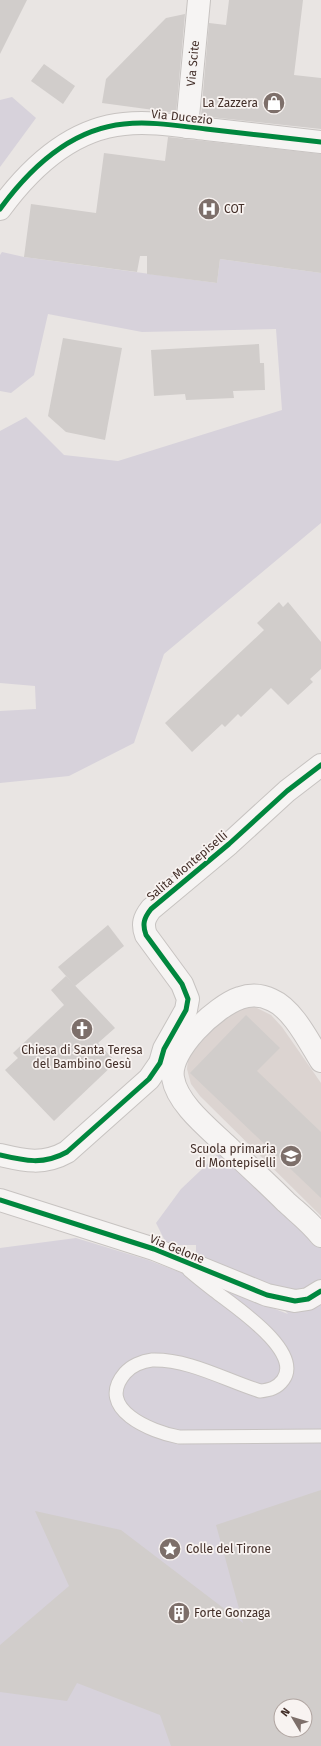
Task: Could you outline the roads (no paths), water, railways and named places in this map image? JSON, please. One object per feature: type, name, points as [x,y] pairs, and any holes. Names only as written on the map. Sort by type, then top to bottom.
[{"type":"street","name":"Via Scite","points":[[188,127],[199,0]]},
{"type":"street","name":"Via Ducezio","points":[[0,209],[34,169],[53,152],[84,134],[106,127],[142,123],[321,142]]},
{"type":"street","name":"Salita Montepiselli","points":[[0,1155],[32,1161],[45,1161],[56,1158],[67,1152],[167,1063],[164,1049],[186,1010],[188,999],[182,984],[146,935],[143,926],[146,917],[151,909],[229,844],[287,791],[321,765]]},
{"type":"street","points":[[321,1061],[293,1018],[284,1008],[274,1000],[263,996],[252,995],[232,1001],[208,1018],[167,1063],[179,1093],[201,1122],[321,1236]]},
{"type":"street","name":"Via Gelone","points":[[0,1200],[154,1249],[282,1300],[295,1301],[308,1299],[321,1291]]},
{"type":"lane","points":[[177,1259],[216,1292],[244,1312],[272,1339],[280,1350],[285,1361],[286,1371],[284,1378],[278,1386],[270,1390],[260,1391],[192,1366],[174,1362],[150,1360],[138,1364],[128,1370],[121,1378],[117,1389],[118,1401],[123,1410],[141,1425],[159,1433],[179,1437],[321,1436]]},
{"type":"place","name":"La Zazzera","points":[[274,103]]},
{"type":"place","name":"COT","points":[[209,209]]},
{"type":"place","name":"Chiesa di Santa Teresa del Bambino Gesù","points":[[82,1029]]},
{"type":"place","name":"Scuola primaria di Montepiselli","points":[[291,1156]]},
{"type":"place","name":"Colle del Tirone","points":[[170,1549]]},
{"type":"place","name":"Forte Gonzaga","points":[[179,1613]]}]
